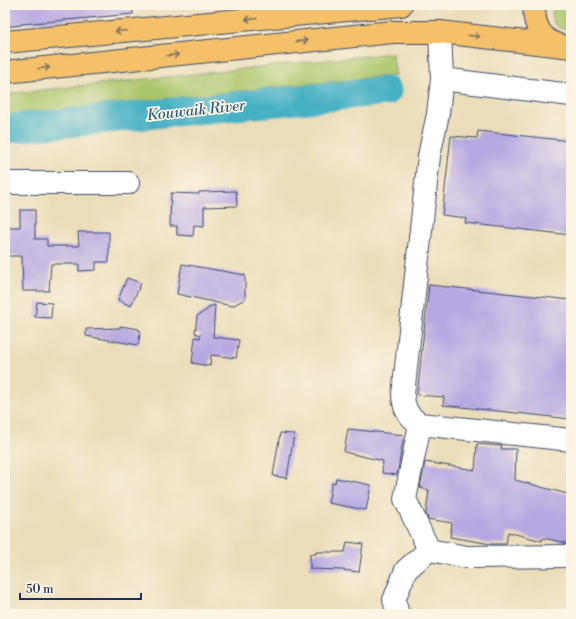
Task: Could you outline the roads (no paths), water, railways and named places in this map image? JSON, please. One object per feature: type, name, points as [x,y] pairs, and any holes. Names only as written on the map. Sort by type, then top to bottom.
[{"type":"main road","points":[[5,42],[401,5]]},
{"type":"main road","points":[[535,5],[534,13],[540,32],[548,40],[557,45],[570,47]]},
{"type":"main road","points":[[5,72],[393,32],[440,32],[570,47]]},
{"type":"street","points":[[440,32],[442,79],[438,114],[429,156],[403,395],[404,407],[409,416],[420,424],[571,440]]},
{"type":"street","points":[[442,79],[571,94]]},
{"type":"street","points":[[5,183],[128,183]]},
{"type":"street","points":[[420,424],[405,499],[428,550]]},
{"type":"street","points":[[428,550],[467,557],[571,556]]},
{"type":"street","points":[[398,614],[394,600],[406,570],[428,550]]},
{"type":"waterway","name":"Kouwaik River","points":[[5,129],[387,91]]}]
